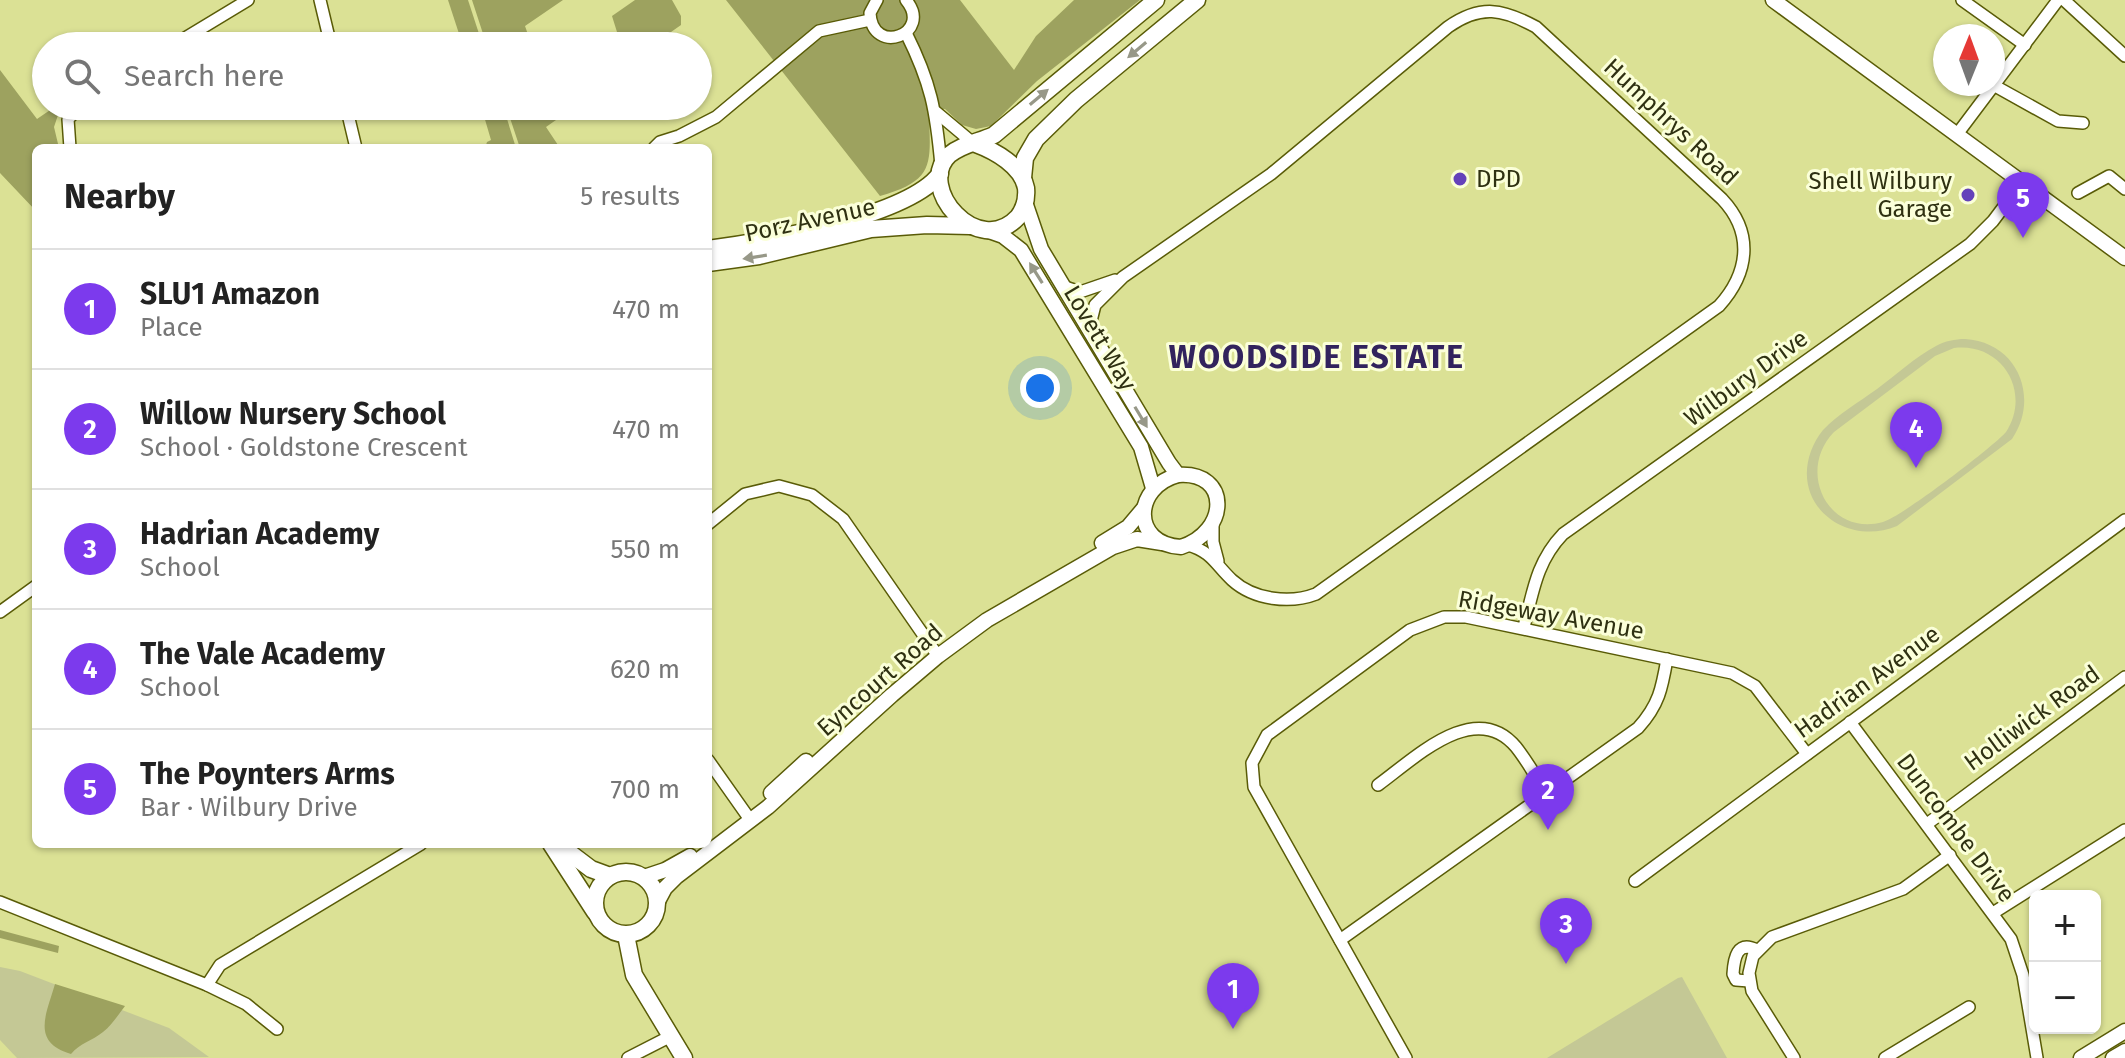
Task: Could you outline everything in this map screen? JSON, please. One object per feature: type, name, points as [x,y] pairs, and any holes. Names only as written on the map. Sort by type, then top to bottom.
[{"type":"main road","points":[[1156,0],[994,135],[958,148],[947,157],[941,170],[940,186],[955,214],[978,228],[1009,225],[1022,212],[1026,190],[1023,178],[1025,158],[1036,139],[1076,100],[1197,0]]},
{"type":"main road","points":[[975,143],[1009,162],[1023,178]]},
{"type":"main road","name":"Porz Avenue","points":[[712,249],[793,235],[844,221],[920,193],[932,184],[941,170]]},
{"type":"main road","name":"Porz Avenue","points":[[712,249],[759,256],[871,229],[927,225],[978,228]]},
{"type":"main road","points":[[554,848],[595,913],[607,929],[626,935],[645,929],[651,922],[657,903],[656,893],[644,877],[621,872],[610,876],[596,892],[595,913]]},
{"type":"main road","points":[[563,848],[591,869],[610,876]]},
{"type":"main road","points":[[626,935],[634,975],[684,1058]]},
{"type":"street","points":[[195,32],[248,0]]},
{"type":"street","points":[[320,0],[328,32]]},
{"type":"street","points":[[877,0],[872,7],[870,20],[884,37],[899,37],[910,27],[913,14],[908,0]]},
{"type":"street","points":[[1773,0],[2125,258]]},
{"type":"street","points":[[1962,0],[2025,45]]},
{"type":"street","points":[[2005,72],[2058,0]]},
{"type":"street","points":[[2064,0],[2125,56]]},
{"type":"street","name":"Humphrys Road","points":[[1089,329],[1095,305],[1123,277],[1271,174],[1448,27],[1469,15],[1485,11],[1511,14],[1536,27],[1722,199],[1740,226],[1744,245],[1740,275],[1731,293],[1719,306],[1316,594],[1294,601],[1254,594],[1238,584],[1208,552],[1188,545]]},
{"type":"street","points":[[712,119],[819,31],[870,20]]},
{"type":"street","points":[[906,33],[925,71],[936,112],[941,170]]},
{"type":"street","points":[[2005,92],[2058,121],[2083,123]]},
{"type":"street","points":[[1958,133],[1987,96]]},
{"type":"street","points":[[936,112],[975,143]]},
{"type":"street","points":[[68,120],[70,144]]},
{"type":"street","points":[[349,120],[355,144]]},
{"type":"street","points":[[658,144],[710,120]]},
{"type":"street","points":[[2078,193],[2109,176],[2125,189]]},
{"type":"street","name":"Wilbury Drive","points":[[1524,627],[1538,571],[1547,550],[1563,534],[1970,244],[1993,221],[2023,181]]},
{"type":"street","name":"Lovett Way","points":[[1025,202],[1041,249],[1178,475]]},
{"type":"street","name":"Lovett Way","points":[[978,228],[1003,236],[1021,250],[1141,447],[1153,488]]},
{"type":"street","name":"Humphrys Road","points":[[1062,286],[1080,292],[1123,277]]},
{"type":"street","points":[[1213,524],[1188,545],[1171,546],[1162,543],[1148,530],[1144,508],[1153,488],[1165,479],[1178,475],[1196,476],[1210,486],[1218,507],[1213,524],[1213,542],[1220,566]]},
{"type":"street","points":[[712,521],[745,494],[779,486],[812,495],[843,519],[935,653]]},
{"type":"street","name":"Eyncourt Road","points":[[712,848],[749,818],[881,692],[1045,574],[1128,527],[1144,508]]},
{"type":"street","name":"Hadrian Avenue","points":[[1635,881],[2125,520]]},
{"type":"street","name":"Eyncourt Road","points":[[935,653],[1113,547],[1137,539],[1162,543]]},
{"type":"street","points":[[0,612],[32,589]]},
{"type":"street","name":"Ridgeway Avenue","points":[[1406,1058],[1254,787],[1252,763],[1267,735],[1410,630],[1444,617],[1466,617],[1732,673],[1755,686],[1807,754]]},
{"type":"street","points":[[1340,940],[1638,728],[1653,712],[1667,659]]},
{"type":"street","name":"Holliwick Road","points":[[1927,824],[2125,677]]},
{"type":"street","name":"Duncombe Drive","points":[[1850,722],[1993,913],[2018,955],[2037,1058]]},
{"type":"street","points":[[1378,785],[1449,734],[1471,728],[1493,731],[1515,745],[1547,794]]},
{"type":"street","points":[[712,766],[749,818]]},
{"type":"street","name":"Eyncourt Road","points":[[712,841],[749,818]]},
{"type":"street","points":[[1993,913],[2125,830]]},
{"type":"street","points":[[207,985],[220,965],[414,848]]},
{"type":"street","name":"Eyncourt Road","points":[[644,877],[677,864],[701,848]]},
{"type":"street","name":"Eyncourt Road","points":[[657,903],[665,888],[712,848]]},
{"type":"street","points":[[1794,1058],[1749,981],[1757,950],[1772,937],[1903,889],[1950,855]]},
{"type":"street","points":[[0,902],[207,985],[246,1004],[277,1029]]},
{"type":"street","points":[[1885,1058],[1969,1007]]},
{"type":"street","points":[[2081,1058],[2125,1031]]},
{"type":"street","points":[[630,1058],[671,1036]]},
{"type":"street","points":[[2113,1058],[2125,1051]]},
{"type":"green space","points":[[448,0],[468,0],[478,32],[458,32]]},
{"type":"green space","points":[[472,0],[563,0],[525,26],[527,32],[482,32]]},
{"type":"green space","points":[[635,0],[672,0],[681,16],[681,25],[671,32],[617,32],[612,16]]},
{"type":"green space","points":[[726,0],[960,0],[1014,70],[1036,36],[1074,0],[1140,0],[1037,81],[991,126],[976,129],[962,125],[945,109],[929,111],[929,157],[921,176],[899,190],[880,196]]},
{"type":"green space","points":[[0,70],[32,112],[32,120],[56,120],[54,127],[58,144],[32,144],[32,207],[0,173]]},
{"type":"green space","points":[[485,120],[507,120],[515,144],[486,144],[491,140]]},
{"type":"green space","points":[[511,120],[556,120],[546,127],[557,144],[519,144]]},
{"type":"green space","points":[[1965,339],[1983,342],[1999,350],[2011,361],[2019,375],[2024,406],[2012,439],[1897,526],[1878,531],[1860,531],[1828,517],[1816,504],[1809,489],[1807,471],[1811,451],[1821,432],[1921,355],[1943,343]],"holes":[[[1954,348],[1971,348],[1998,361],[2014,386],[2016,401],[2006,432],[1946,481],[1883,522],[1864,524],[1847,520],[1833,510],[1818,482],[1818,465],[1823,448],[1834,432],[1935,356]]]},
{"type":"green space","points":[[0,930],[59,946],[58,953],[0,938]]},
{"type":"green space","points":[[0,967],[20,971],[169,1028],[209,1057],[17,1058],[0,1040]]},
{"type":"green space","points":[[1682,977],[1727,1058],[1547,1058],[1678,978]]},
{"type":"green space","points":[[55,984],[125,1006],[106,1029],[71,1054],[58,1049],[46,1035],[46,1017]]},
{"type":"place","name":"DPD","points":[[1460,179]]},
{"type":"place","name":"Shell Wilbury Garage","points":[[1968,195]]},
{"type":"place","name":"The Poynters Arms","points":[[2023,238]]},
{"type":"place","name":"The Vale Academy","points":[[1916,468]]},
{"type":"place","name":"Willow Nursery School","points":[[1548,830]]},
{"type":"place","name":"Hadrian Academy","points":[[1566,964]]},
{"type":"place","name":"SLU1 Amazon","points":[[1233,1029]]},
{"type":"district","name":"WOODSIDE ESTATE","points":[[1317,357]]}]
